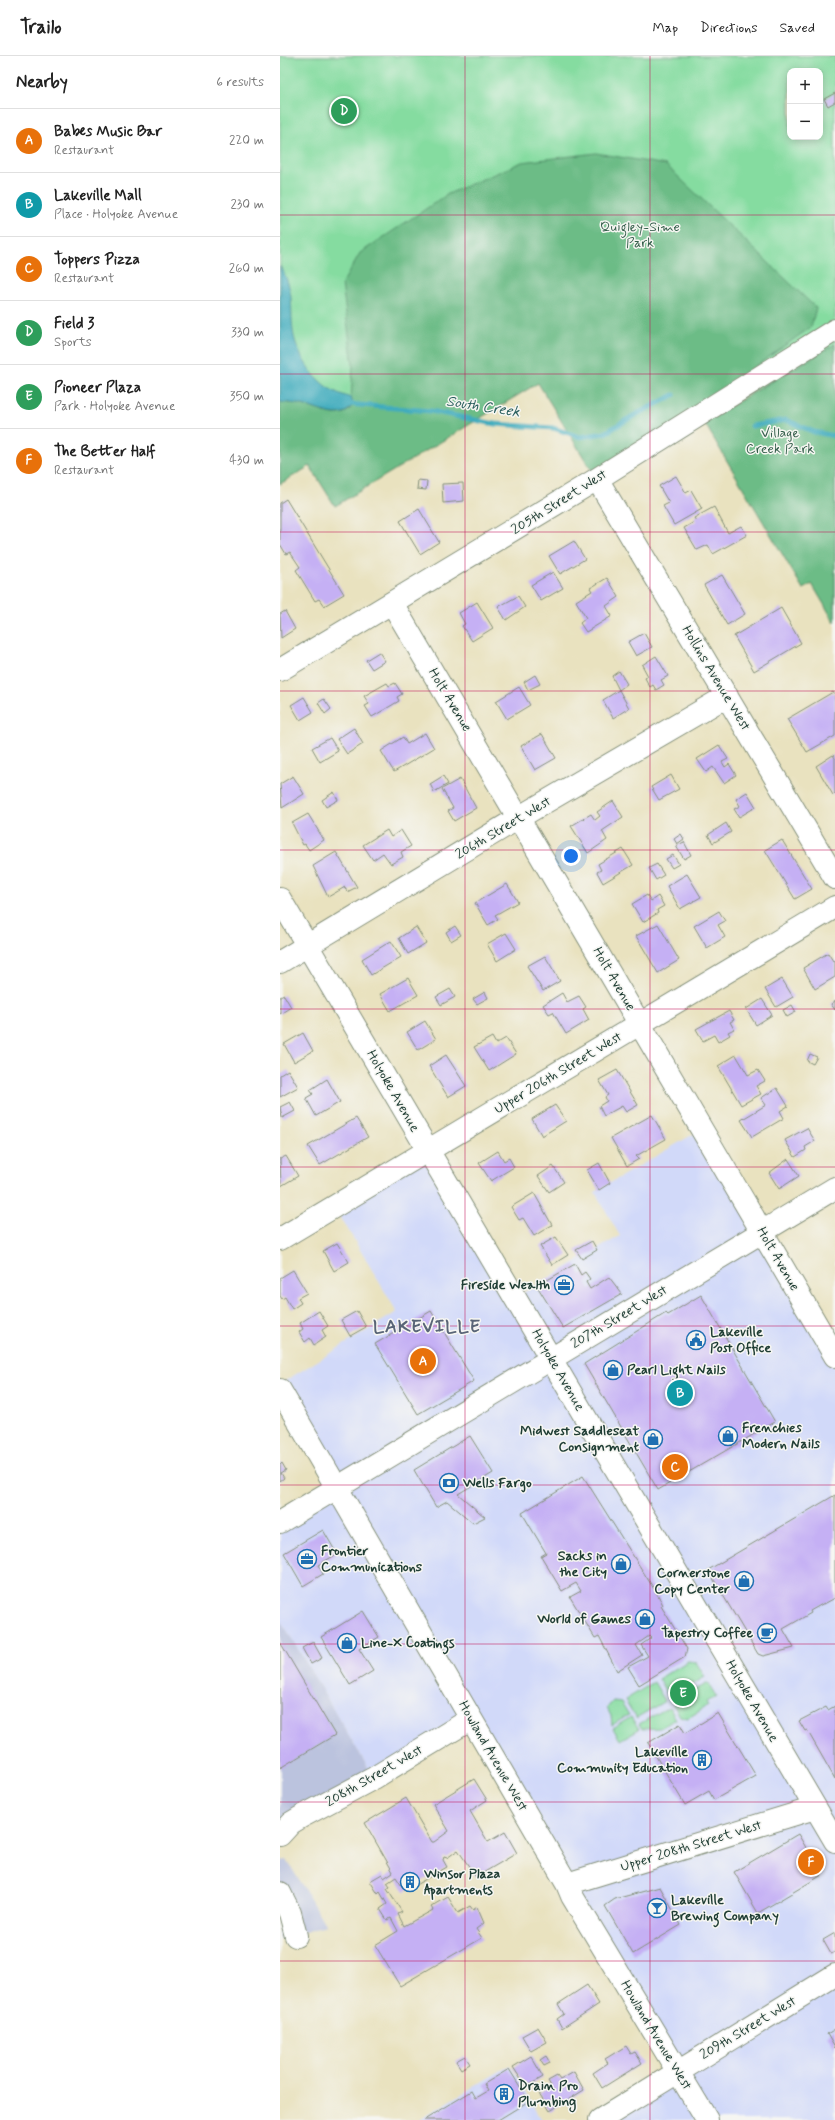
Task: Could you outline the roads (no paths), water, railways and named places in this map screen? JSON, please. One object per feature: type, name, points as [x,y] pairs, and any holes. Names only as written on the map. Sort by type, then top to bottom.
[{"type":"street","name":"205th Street West","points":[[280,670],[597,478],[835,330]]},
{"type":"street","name":"Hollins Avenue West","points":[[597,478],[835,878]]},
{"type":"street","name":"Holt Avenue","points":[[392,603],[520,817],[835,1356]]},
{"type":"street","name":"206th Street West","points":[[280,962],[520,817],[727,696]]},
{"type":"street","name":"Holyoke Avenue","points":[[280,899],[835,1841]]},
{"type":"street","name":"Upper 206th Street West","points":[[280,1239],[835,907]]},
{"type":"street","name":"207th Street West","points":[[280,1522],[835,1188]]},
{"type":"street","name":"Howland Avenue West","points":[[280,1390],[567,1884],[572,1896],[707,2120]]},
{"type":"street","name":"208th Street West","points":[[280,1835],[301,1817],[374,1778],[471,1719]]},
{"type":"street","name":"Upper 208th Street West","points":[[567,1884],[815,1808]]},
{"type":"street","points":[[280,1893],[290,1913],[296,1936]]},
{"type":"street","name":"209th Street West","points":[[600,2120],[677,2071],[835,1975]]},
{"type":"water","points":[[280,266],[290,290],[294,338],[299,352],[311,372],[324,385],[335,392],[351,398],[353,404],[343,413],[329,413],[299,404],[280,402]]},
{"type":"waterway","name":"South Creek","points":[[348,404],[431,411],[495,424],[553,428],[580,437],[605,433],[635,415],[674,395]]},
{"type":"waterway","name":"South Creek","points":[[752,426],[786,420],[814,432],[835,436]]},
{"type":"place","name":"Field 3","points":[[344,111]]},
{"type":"place","name":"Fireside Wealth","points":[[564,1285]]},
{"type":"place","name":"Lakeville Post Office","points":[[696,1340]]},
{"type":"place","name":"Babes Music Bar","points":[[423,1361]]},
{"type":"place","name":"Pearl Light Nails","points":[[613,1370]]},
{"type":"place","name":"Lakeville Mall","points":[[680,1393]]},
{"type":"place","name":"Frenchies Modern Nails","points":[[728,1436]]},
{"type":"place","name":"Midwest Saddleseat Consignment","points":[[653,1439]]},
{"type":"place","name":"Toppers Pizza","points":[[675,1467]]},
{"type":"place","name":"Wells Fargo","points":[[449,1483]]},
{"type":"place","name":"Frontier Communications","points":[[307,1559]]},
{"type":"place","name":"Sacks in the City","points":[[621,1564]]},
{"type":"place","name":"Cornerstone Copy Center","points":[[744,1581]]},
{"type":"place","name":"World of Games","points":[[645,1619]]},
{"type":"place","name":"Tapestry Coffee","points":[[767,1633]]},
{"type":"place","name":"Line-X Coatings","points":[[347,1643]]},
{"type":"place","name":"Pioneer Plaza","points":[[683,1693]]},
{"type":"place","name":"Lakeville Community Education","points":[[702,1760]]},
{"type":"place","name":"The Better Half","points":[[811,1862]]},
{"type":"place","name":"Winsor Plaza Apartments","points":[[410,1882]]},
{"type":"place","name":"Lakeville Brewing Company","points":[[657,1908]]},
{"type":"place","name":"Drain Pro Plumbing","points":[[504,2094]]},
{"type":"district","name":"LAKEVILLE","points":[[427,1327]]},
{"type":"park label","name":"Quigley-Sime Park","points":[[640,236]]},
{"type":"park label","name":"Village Creek Park","points":[[780,442]]}]
